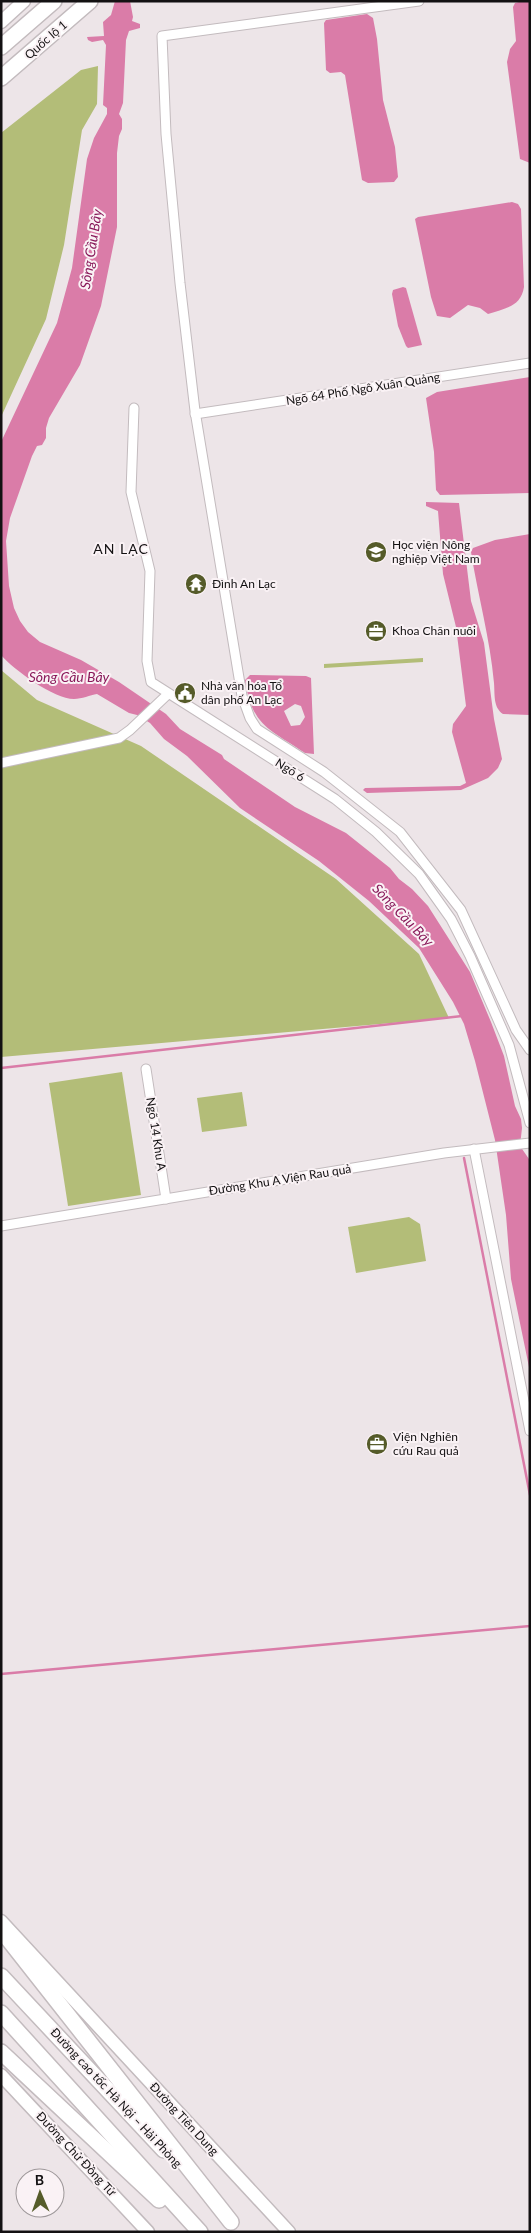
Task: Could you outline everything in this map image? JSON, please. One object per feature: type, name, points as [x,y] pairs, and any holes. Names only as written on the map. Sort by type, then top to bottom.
[{"type":"highway","name":"Quốc lộ 1","points":[[1,46],[54,1]]},
{"type":"highway","name":"Quốc lộ 1","points":[[1,78],[90,1]]},
{"type":"highway","points":[[1,1930],[236,2227]]},
{"type":"highway","name":"Đường cao tốc Hà Nội – Hải Phòng","points":[[1,1976],[236,2227]]},
{"type":"highway","points":[[1,2013],[200,2232]]},
{"type":"highway","points":[[1,2052],[182,2222],[195,2232]]},
{"type":"main road","points":[[1,22],[24,1]]},
{"type":"main road","name":"Đường Tiên Dung","points":[[1,1921],[289,2232]]},
{"type":"main road","name":"Đường Chử Đồng Tử","points":[[2,2076],[148,2232]]},
{"type":"street","points":[[419,1],[162,36],[166,134],[180,284],[196,414],[242,696],[250,718],[257,729],[324,772],[400,832],[461,910],[516,1030],[530,1050]]},
{"type":"street","name":"Ngõ 64 Phố Ngô Xuân Quảng","points":[[196,414],[530,363]]},
{"type":"street","name":"Ngõ 6","points":[[134,408],[131,492],[150,571],[147,661],[151,682],[166,696],[335,799],[376,832],[419,874],[446,911],[470,956],[508,1045],[530,1124]]},
{"type":"street","points":[[1,762],[113,740],[125,735],[166,696]]},
{"type":"street","name":"Ngõ 14 Khu A","points":[[146,1069],[166,1199]]},
{"type":"street","name":"Đường Khu A Viện Rau quả","points":[[1,1226],[474,1149],[530,1143]]},
{"type":"street","points":[[474,1149],[530,1431]]},
{"type":"green space","points":[[98,66],[97,104],[82,130],[64,245],[46,319],[1,417],[1,133],[81,70]]},
{"type":"green space","points":[[423,658],[423,662],[324,668],[324,664]]},
{"type":"green space","points":[[1,670],[37,700],[141,746],[336,879],[419,954],[449,1018],[1,1057]]},
{"type":"green space","points":[[122,1072],[141,1195],[68,1206],[49,1083]]},
{"type":"green space","points":[[242,1092],[247,1126],[202,1132],[197,1098]]},
{"type":"green space","points":[[409,1217],[420,1224],[426,1261],[356,1273],[348,1227]]},
{"type":"water","name":"Sông Cầu Bây","points":[[115,1],[130,1],[132,21],[140,24],[140,28],[129,31],[126,40],[123,103],[119,114],[122,119],[122,129],[119,136],[117,153],[117,227],[101,306],[80,365],[49,418],[46,438],[42,445],[37,446],[32,456],[10,518],[6,541],[9,586],[14,608],[28,632],[40,642],[81,660],[119,682],[166,714],[180,729],[222,755],[224,759],[295,807],[346,833],[390,868],[428,906],[470,972],[504,1056],[515,1106],[521,1119],[520,1146],[529,1159],[530,1372],[511,1279],[506,1215],[495,1140],[475,1061],[464,1024],[453,1002],[419,948],[369,901],[319,861],[240,808],[187,756],[164,739],[150,723],[97,694],[74,699],[56,694],[25,676],[1,655],[1,442],[57,323],[72,268],[87,159],[94,138],[107,114],[107,108],[103,105],[106,45],[103,40],[92,42],[87,37],[104,36],[103,22],[111,15]]},
{"type":"water","points":[[530,1],[530,163],[520,159],[507,62],[510,49],[516,41],[513,7],[515,3]]},
{"type":"water","points":[[367,14],[373,18],[383,100],[395,147],[398,177],[394,182],[368,183],[362,180],[345,75],[341,72],[330,73],[326,70],[324,23],[326,20]]},
{"type":"water","points":[[512,202],[518,204],[521,209],[524,287],[520,299],[511,306],[488,314],[480,308],[468,305],[450,318],[437,316],[431,297],[415,219]]},
{"type":"water","points":[[406,288],[422,345],[408,348],[398,326],[392,294],[393,290]]},
{"type":"water","points":[[530,377],[530,493],[440,495],[436,490],[434,452],[426,398],[437,392]]},
{"type":"water","points":[[426,502],[459,503],[471,601],[484,643],[494,719],[502,759],[498,768],[488,778],[461,790],[367,793],[363,790],[365,788],[460,786],[466,783],[452,732],[453,724],[466,706],[456,627],[443,574],[438,511],[426,506]]},
{"type":"water","points":[[530,534],[530,715],[503,714],[495,700],[490,650],[471,552],[473,548],[495,540]]},
{"type":"water","points":[[250,675],[306,676],[311,678],[314,754],[305,753],[264,725],[252,707],[245,680]],"holes":[[[295,704],[301,706],[305,717],[300,725],[291,726],[284,711]]]},
{"type":"waterway","points":[[1,1068],[462,1016]]},
{"type":"waterway","points":[[464,1158],[530,1495]]},
{"type":"waterway","points":[[1,1674],[530,1626]]},
{"type":"place","name":"Học viện Nông nghiệp Việt Nam","points":[[376,552]]},
{"type":"place","name":"Đình An Lạc","points":[[196,584]]},
{"type":"place","name":"Khoa Chăn nuôi","points":[[376,631]]},
{"type":"place","name":"Nhà văn hóa Tổ dân phố An Lạc","points":[[185,693]]},
{"type":"place","name":"Viện Nghiên cứu Rau quả","points":[[377,1444]]},
{"type":"district","name":"AN LẠC","points":[[121,549]]}]
